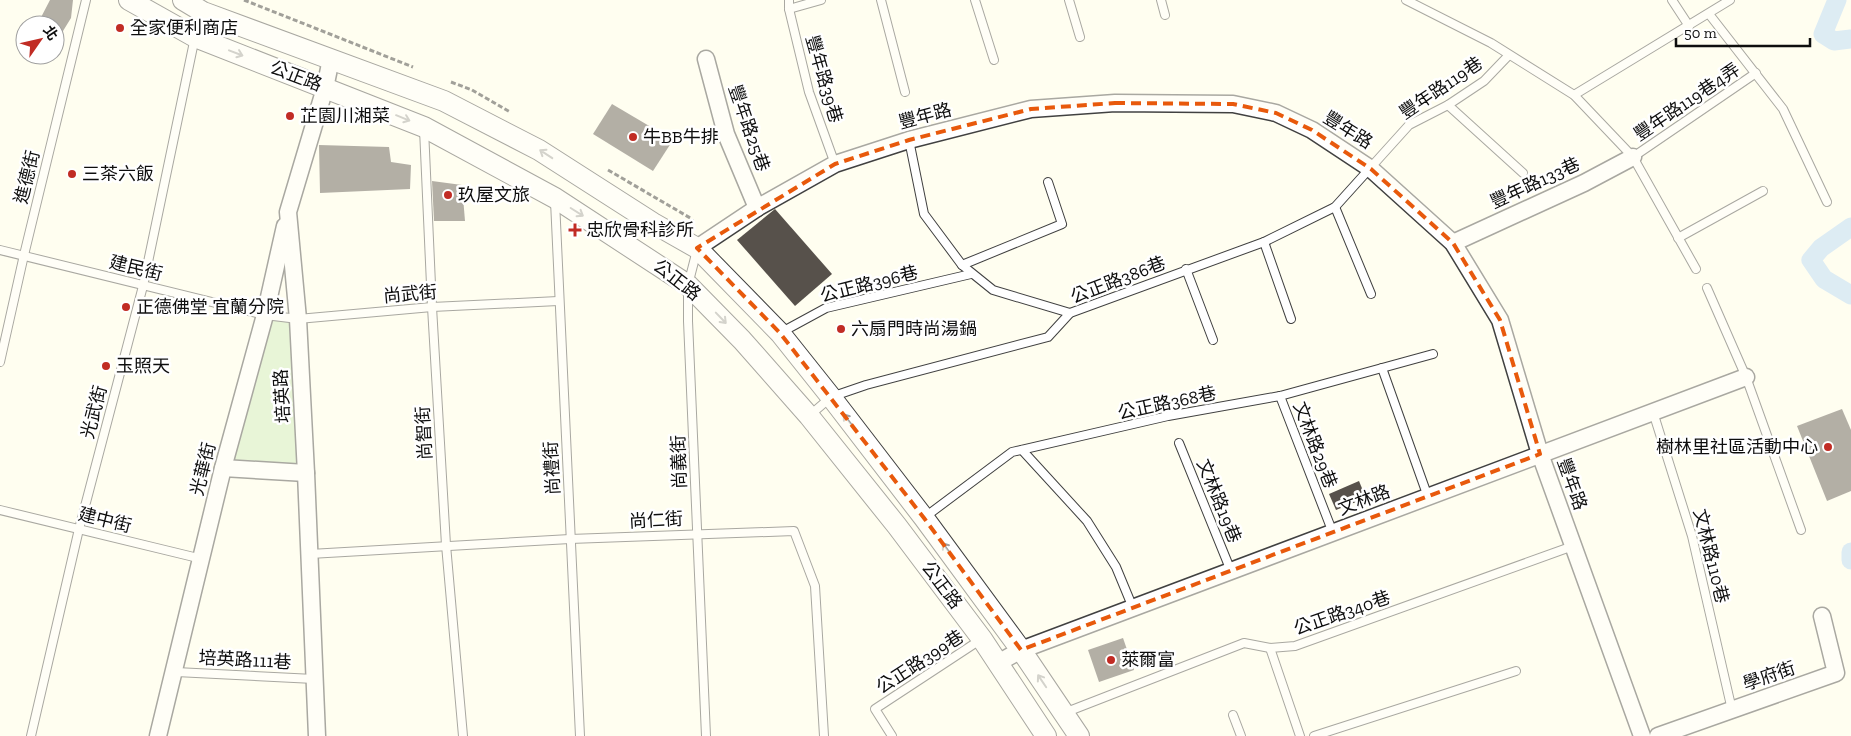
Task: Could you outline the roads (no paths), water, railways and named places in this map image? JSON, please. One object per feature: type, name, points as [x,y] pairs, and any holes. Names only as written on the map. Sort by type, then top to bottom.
[{"type":"street","name":"公正路","points":[[130,0],[195,37],[424,127],[555,198],[688,285],[742,340],[809,416],[897,526],[982,639],[1046,736]]},
{"type":"street","name":"公正路","points":[[183,0],[203,12],[444,101],[539,150],[653,223],[697,248],[780,333],[831,397],[924,518],[1021,650],[1079,736]]},
{"type":"street","name":"培英路","points":[[317,736],[298,319],[288,212],[325,88],[331,59]]},
{"type":"street","name":"豐年路25巷","points":[[706,59],[726,134],[757,208]]},
{"type":"street","name":"豐年路","points":[[697,248],[757,208],[835,164],[909,140],[1031,109],[1115,103],[1233,104],[1276,113],[1312,130],[1371,169],[1453,243],[1500,320],[1540,454],[1642,736]]},
{"type":"street","name":"豐年路133巷","points":[[1453,243],[1584,183],[1632,157]]},
{"type":"street","name":"光華街","points":[[158,736],[176,672],[223,468],[265,315],[288,212]]},
{"type":"street","name":"文林路","points":[[998,663],[1021,650],[1746,377]]},
{"type":"street","points":[[223,468],[306,473]]},
{"type":"street","name":"學府街","points":[[1658,736],[1836,674],[1822,616]]},
{"type":"lane","name":"進德街","points":[[0,362],[86,0]]},
{"type":"lane","name":"豐年路39巷","points":[[789,0],[789,9],[809,92],[835,164]]},
{"type":"lane","points":[[789,9],[822,0]]},
{"type":"lane","points":[[881,0],[906,92]]},
{"type":"lane","points":[[976,0],[994,60]]},
{"type":"lane","points":[[1069,0],[1080,37]]},
{"type":"lane","points":[[1161,0],[1165,15]]},
{"type":"lane","name":"豐年路119巷4弄","points":[[1406,0],[1491,43],[1508,56],[1574,95],[1632,157],[1756,74]]},
{"type":"lane","points":[[1672,0],[1689,26]]},
{"type":"lane","points":[[1574,95],[1730,0]]},
{"type":"lane","name":"豐年路119巷4弄","points":[[1708,14],[1783,109],[1827,202]]},
{"type":"lane","name":"光武街","points":[[31,736],[79,529],[142,286],[195,37]]},
{"type":"lane","name":"豐年路119巷","points":[[1371,169],[1409,125],[1448,105],[1484,81],[1508,56]]},
{"type":"lane","points":[[1448,105],[1523,173]]},
{"type":"lane","name":"尚智街","points":[[424,127],[446,545],[463,736]]},
{"type":"lane","points":[[909,140],[924,214],[962,265],[971,274],[994,290],[1070,314]]},
{"type":"lane","points":[[1632,157],[1696,269]]},
{"type":"lane","name":"公正路386巷","points":[[809,416],[831,397],[866,385],[1048,337],[1070,314],[1186,269],[1264,242],[1335,207],[1371,169]]},
{"type":"lane","points":[[962,265],[1062,224],[1048,182]]},
{"type":"lane","points":[[1678,238],[1763,191]]},
{"type":"lane","name":"尚禮街","points":[[555,198],[558,301],[580,736]]},
{"type":"lane","points":[[1335,207],[1371,294]]},
{"type":"lane","points":[[1264,242],[1291,319]]},
{"type":"lane","name":"尚義街","points":[[697,248],[688,285],[696,533],[706,736]]},
{"type":"lane","name":"建民街","points":[[0,250],[265,315]]},
{"type":"lane","points":[[1186,269],[1213,340]]},
{"type":"lane","name":"公正路396巷","points":[[780,333],[826,308],[971,274]]},
{"type":"lane","points":[[1707,288],[1746,377],[1801,530]]},
{"type":"lane","name":"尚武街","points":[[265,315],[298,319],[432,307],[558,301]]},
{"type":"lane","name":"公正路368巷","points":[[924,518],[1012,452],[1168,416],[1280,396],[1433,354]]},
{"type":"lane","points":[[1382,368],[1428,497]]},
{"type":"lane","name":"文林路29巷","points":[[1280,396],[1333,533]]},
{"type":"lane","name":"文林路110巷","points":[[1653,412],[1692,536],[1732,710]]},
{"type":"lane","name":"文林路19巷","points":[[1179,443],[1231,571]]},
{"type":"lane","points":[[1022,450],[1087,521],[1116,567],[1133,608]]},
{"type":"lane","name":"建中街","points":[[0,510],[202,559]]},
{"type":"lane","name":"尚仁街","points":[[310,554],[446,545],[696,533],[794,531],[815,586],[824,736]]},
{"type":"lane","name":"公正路340巷","points":[[1064,713],[1244,643],[1270,648],[1295,646],[1573,546]]},
{"type":"lane","name":"公正路399巷","points":[[892,736],[875,709],[982,639]]},
{"type":"lane","points":[[1270,648],[1300,736]]},
{"type":"lane","points":[[1314,736],[1516,671]]},
{"type":"lane","name":"培英路111巷","points":[[176,672],[314,679]]},
{"type":"lane","points":[[1233,716],[1241,736]]},
{"type":"waterway","points":[[1837,0],[1823,34],[1834,41],[1851,39]]},
{"type":"waterway","points":[[1851,227],[1821,248],[1811,260],[1824,279],[1851,295]]},
{"type":"waterway","points":[[1851,552],[1851,560]]},
{"type":"place","name":"全家便利商店","points":[[120,28]]},
{"type":"place","name":"芷園川湘菜","points":[[290,116]]},
{"type":"place","name":"牛BB牛排","points":[[633,137]]},
{"type":"place","name":"三茶六飯","points":[[72,174]]},
{"type":"place","name":"玖屋文旅","points":[[448,195]]},
{"type":"place","name":"忠欣骨科診所","points":[[575,230]]},
{"type":"place","name":"正德佛堂 宜蘭分院","points":[[126,307]]},
{"type":"place","name":"六扇門時尚湯鍋","points":[[841,329]]},
{"type":"place","name":"玉照天","points":[[106,366]]},
{"type":"place","name":"樹林里社區活動中心","points":[[1828,447]]},
{"type":"place","name":"萊爾富","points":[[1111,660]]}]
